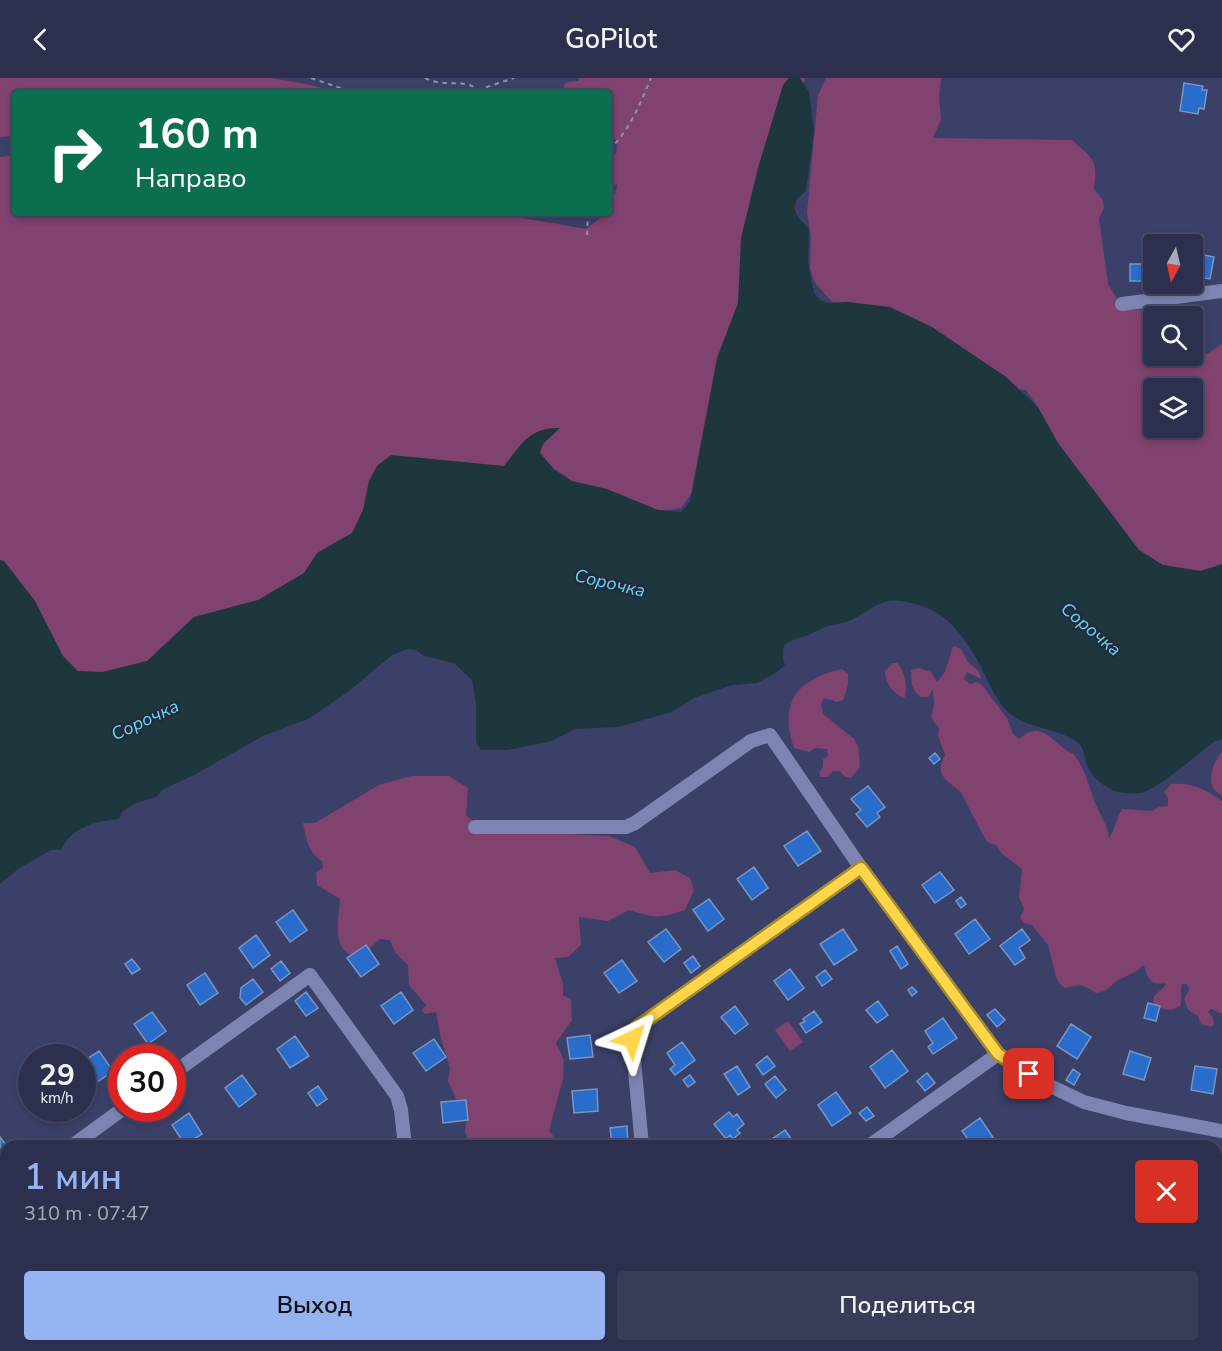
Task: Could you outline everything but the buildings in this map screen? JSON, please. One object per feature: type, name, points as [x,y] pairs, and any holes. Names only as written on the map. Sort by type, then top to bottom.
[{"type":"street","points":[[1122,304],[1222,291]]},
{"type":"street","points":[[475,827],[626,827],[635,823],[751,741],[770,735],[861,868],[998,1054],[1044,1083],[1084,1102],[1126,1113],[1222,1131]]},
{"type":"street","points":[[641,1140],[632,1039],[637,1027],[861,868]]},
{"type":"street","points":[[186,1064],[310,975],[397,1096],[404,1140]]},
{"type":"street","points":[[877,1140],[998,1054]]},
{"type":"street","points":[[80,1140],[108,1120]]},
{"type":"path","points":[[310,78],[346,90]]},
{"type":"path","points":[[425,78],[434,83],[464,83],[479,90],[514,78]]},
{"type":"path","points":[[612,147],[620,140],[634,117],[651,78]]},
{"type":"path","points":[[587,236],[588,216]]},
{"type":"shaded area","points":[[0,78],[272,78],[328,90],[12,90],[12,136],[0,137]]},
{"type":"shaded area","points":[[580,78],[805,78],[743,300],[701,480],[681,508],[662,510],[621,503],[581,487],[526,460],[369,535],[166,657],[77,678],[0,574],[0,157],[12,155],[12,216],[516,216],[586,229],[601,216],[612,216],[612,200],[617,185],[612,184],[612,158],[617,147],[612,133],[612,90],[564,90],[564,85],[568,82],[578,81]]},
{"type":"shaded area","points":[[826,78],[941,78],[939,98],[941,119],[933,138],[1072,140],[1092,160],[1095,171],[1094,189],[1103,200],[1104,208],[1099,218],[1108,284],[1124,310],[1143,310],[1143,366],[1203,366],[1203,354],[1207,354],[1222,344],[1222,565],[1185,575],[1134,553],[1038,420],[1036,404],[1026,390],[1014,389],[847,303],[832,302],[815,283],[810,269],[811,236],[807,213],[818,95]]},
{"type":"shaded area","points":[[953,646],[961,649],[969,663],[978,671],[981,679],[967,672],[964,679],[970,684],[977,682],[982,685],[1007,718],[1013,734],[1019,739],[1028,733],[1042,732],[1074,754],[1084,773],[1109,838],[1122,809],[1152,811],[1168,806],[1168,798],[1164,792],[1171,784],[1198,787],[1222,801],[1222,1014],[1211,1009],[1208,1012],[1213,1017],[1214,1024],[1211,1027],[1201,1024],[1198,1016],[1188,1010],[1184,999],[1189,990],[1187,984],[1182,984],[1180,1006],[1166,1010],[1153,1002],[1154,996],[1165,986],[1165,983],[1160,984],[1150,980],[1144,965],[1118,980],[1105,991],[1096,993],[1084,986],[1065,988],[1059,983],[1048,945],[1032,925],[1024,923],[1020,918],[1024,909],[1019,897],[1022,870],[1001,853],[996,845],[988,842],[961,793],[945,779],[941,772],[945,755],[938,736],[939,728],[932,717],[933,689],[928,697],[921,697],[912,685],[911,670],[919,668],[931,672],[937,682],[945,672]]},
{"type":"shaded area","points":[[893,663],[897,663],[904,675],[906,688],[903,698],[886,680],[885,671]]},
{"type":"shaded area","points":[[842,669],[848,674],[848,685],[843,700],[837,702],[824,698],[821,704],[823,714],[854,739],[858,746],[860,767],[851,778],[844,776],[840,771],[833,771],[827,777],[821,777],[819,774],[823,766],[823,759],[828,756],[827,749],[815,748],[809,752],[794,748],[789,718],[791,705],[803,686],[827,673]]},
{"type":"shaded area","points":[[1222,752],[1222,796],[1214,789],[1211,775],[1216,760]]},
{"type":"shaded area","points":[[411,776],[449,776],[468,788],[466,816],[488,830],[609,836],[635,847],[650,873],[675,870],[690,878],[694,890],[685,910],[657,916],[629,910],[608,921],[579,917],[581,945],[568,957],[555,958],[563,984],[563,995],[571,999],[572,1020],[556,1043],[564,1060],[563,1079],[549,1131],[557,1140],[468,1140],[465,1131],[467,1119],[463,1106],[456,1099],[448,1081],[450,1068],[436,1012],[425,1014],[422,1010],[426,1005],[409,985],[408,965],[395,952],[390,940],[380,939],[366,955],[354,956],[341,946],[338,928],[340,899],[317,885],[316,872],[323,868],[322,861],[311,849],[303,823],[315,823],[379,785]]},
{"type":"shaded area","points":[[788,1021],[803,1042],[790,1051],[775,1030]]},
{"type":"water","name":"Сорочка","points":[[789,78],[800,78],[809,92],[814,132],[806,191],[797,199],[794,208],[798,217],[809,229],[808,260],[814,293],[820,300],[828,303],[848,302],[890,307],[932,327],[1006,377],[1038,407],[1058,443],[1139,550],[1163,565],[1201,571],[1222,564],[1222,739],[1215,741],[1168,778],[1148,790],[1136,793],[1113,790],[1098,781],[1091,772],[1077,742],[1069,737],[1023,722],[1007,711],[997,699],[969,646],[949,622],[933,610],[898,601],[880,604],[849,621],[826,627],[787,643],[783,649],[785,665],[776,673],[757,683],[732,685],[694,698],[672,712],[618,727],[575,729],[552,741],[508,750],[481,750],[476,742],[476,703],[472,680],[454,663],[424,656],[416,650],[408,649],[392,655],[349,691],[310,718],[263,736],[196,774],[162,790],[156,797],[136,803],[122,812],[119,819],[102,821],[85,827],[71,836],[61,850],[51,850],[18,869],[0,884],[0,560],[4,561],[35,601],[63,656],[78,671],[103,672],[147,661],[194,617],[258,600],[304,573],[317,553],[352,533],[363,510],[369,481],[377,466],[391,455],[504,466],[521,444],[533,434],[549,428],[560,428],[543,444],[540,453],[554,469],[572,481],[607,489],[658,510],[681,512],[690,501],[717,358],[738,303],[741,238],[758,168],[783,85]]},
{"type":"route","points":[[632,1039],[637,1027],[861,868],[998,1054],[1029,1074]]}]
